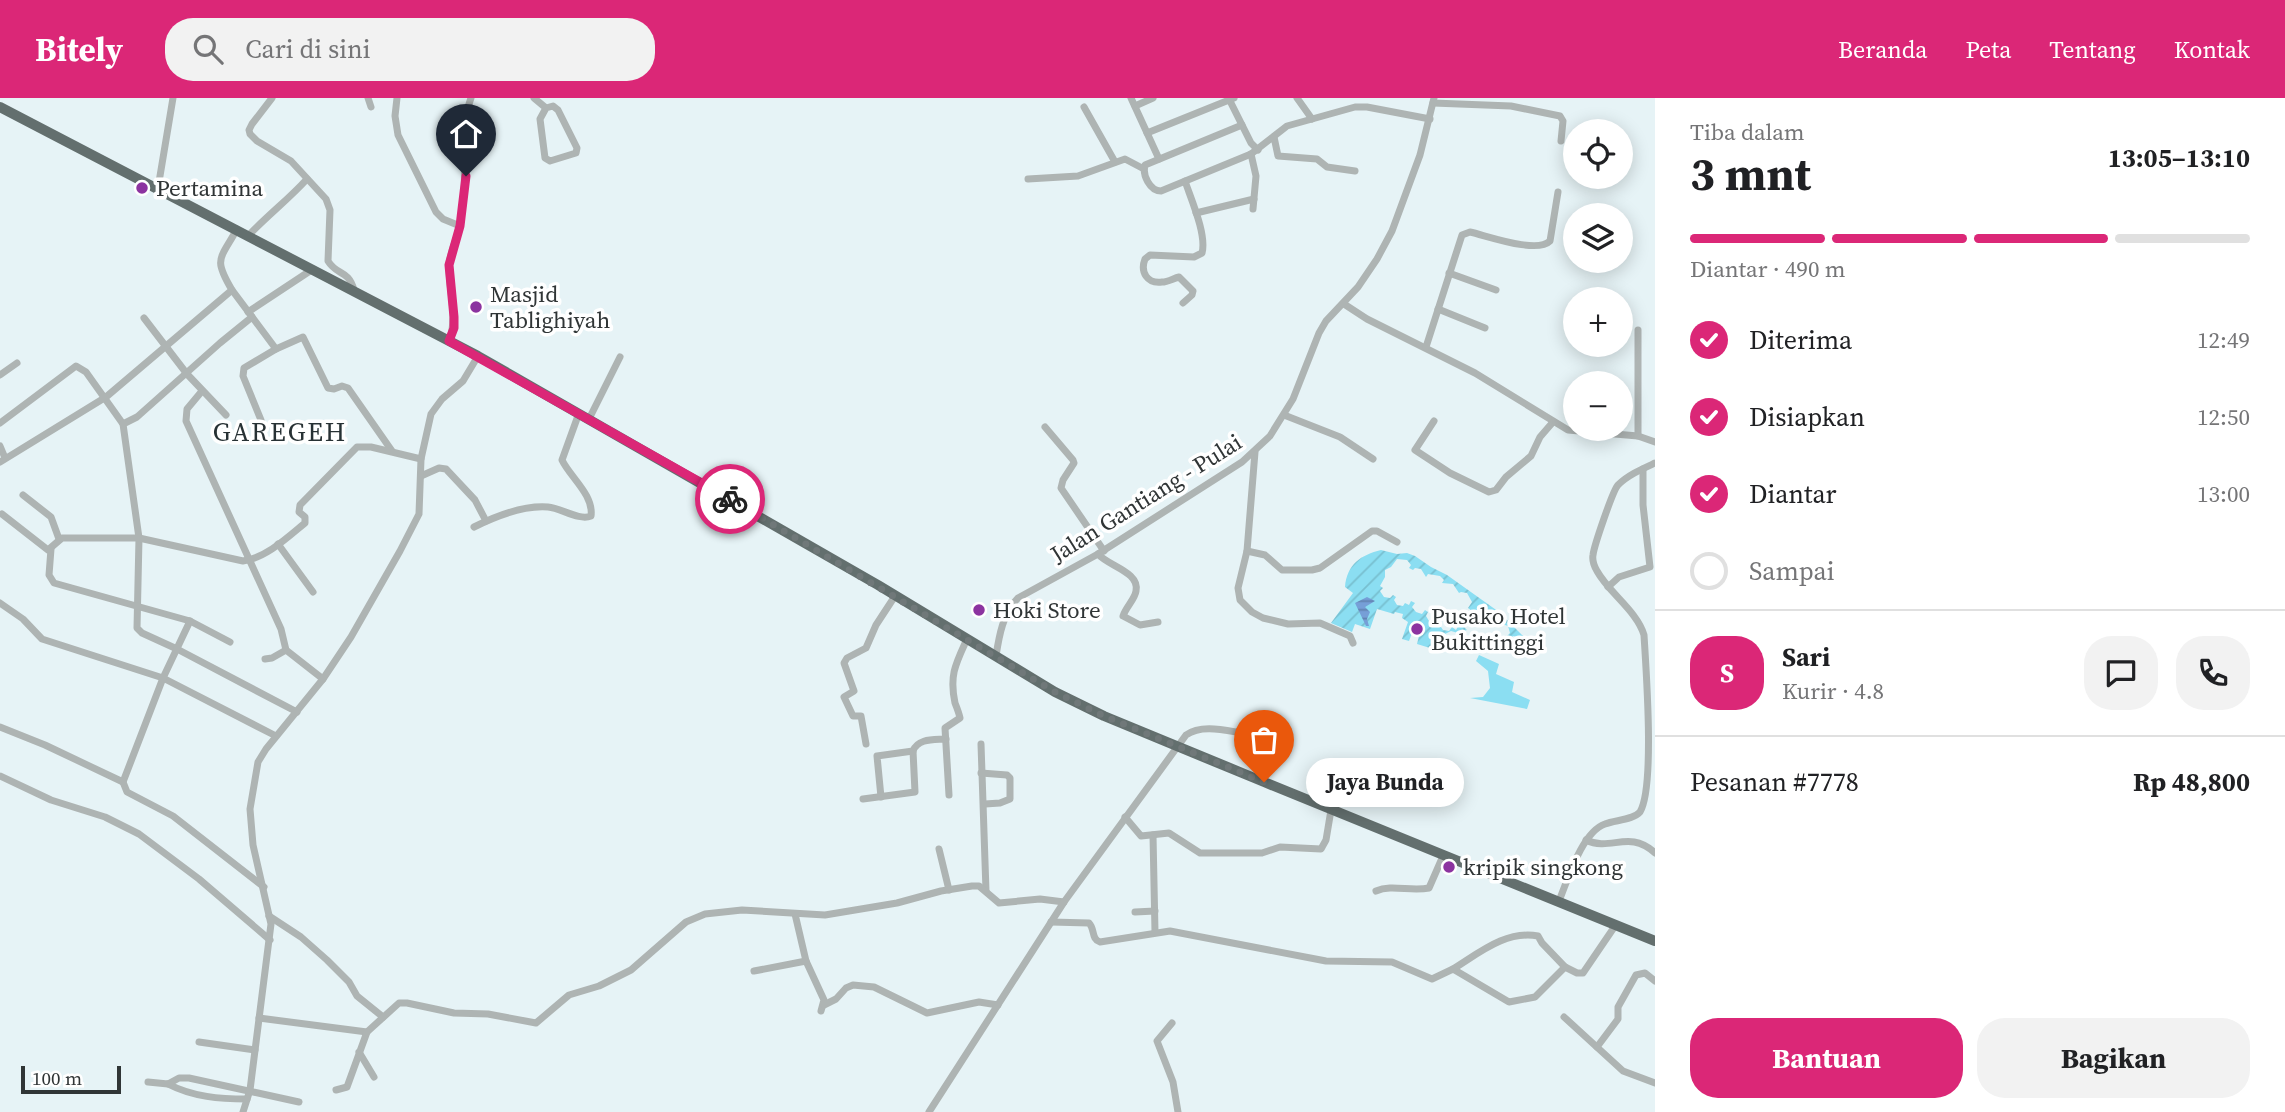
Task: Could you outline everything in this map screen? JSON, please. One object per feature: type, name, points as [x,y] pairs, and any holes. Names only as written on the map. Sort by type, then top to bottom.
[{"type":"highway","points":[[0,107],[478,356],[895,596],[1055,692],[1104,716],[1655,941]]},
{"type":"street","points":[[158,188],[173,98]]},
{"type":"street","points":[[272,98],[252,124],[250,134],[291,161],[329,205],[328,261],[351,279],[354,290]]},
{"type":"street","points":[[368,98],[371,107]]},
{"type":"street","points":[[397,98],[395,116],[398,135],[436,212],[443,219],[460,226]]},
{"type":"street","points":[[449,341],[454,328],[454,317],[449,265],[460,226],[466,176],[463,136],[471,98]]},
{"type":"street","points":[[534,98],[546,107],[553,106],[558,110],[577,148],[576,153],[550,161],[545,158],[540,119],[546,107]]},
{"type":"street","points":[[1153,98],[1133,102],[1159,159]]},
{"type":"street","points":[[1297,98],[1312,119]]},
{"type":"street","points":[[1147,133],[1231,99],[1255,152],[1253,209]]},
{"type":"street","points":[[1433,100],[1511,106],[1560,116],[1563,121],[1561,141]]},
{"type":"street","name":"Jalan Gantiang - Pulai","points":[[996,656],[1001,628],[1012,604],[1024,594],[1101,553],[1255,452],[1270,436],[1306,370],[1326,321],[1344,304],[1377,259],[1392,231],[1420,155],[1433,100]]},
{"type":"street","points":[[1028,179],[1078,176],[1115,162],[1129,160],[1144,169],[1151,187],[1157,191],[1255,152],[1287,126],[1312,119],[1362,106],[1430,119]]},
{"type":"street","points":[[1084,107],[1115,162]]},
{"type":"street","points":[[1144,169],[1145,165],[1242,125]]},
{"type":"street","points":[[1274,137],[1278,156],[1317,159],[1325,166],[1355,171]]},
{"type":"street","points":[[249,235],[307,179]]},
{"type":"street","points":[[1183,303],[1193,293],[1191,288],[1178,276],[1167,282],[1154,282],[1146,277],[1143,264],[1150,255],[1194,257],[1202,253],[1203,244],[1196,213],[1185,181]]},
{"type":"street","points":[[1426,347],[1459,238],[1465,233],[1534,247],[1545,245],[1550,241],[1558,192]]},
{"type":"street","points":[[1196,213],[1254,199]]},
{"type":"street","points":[[237,229],[219,264],[221,271],[276,349]]},
{"type":"street","points":[[123,424],[134,420],[250,314],[313,269]]},
{"type":"street","points":[[1449,273],[1496,290]]},
{"type":"street","points":[[0,446],[3,460],[106,397],[232,290]]},
{"type":"street","points":[[1344,304],[1367,319],[1475,373],[1574,433],[1638,436],[1655,442]]},
{"type":"street","points":[[1438,309],[1485,328]]},
{"type":"street","points":[[144,318],[187,374],[226,415]]},
{"type":"street","points":[[1638,330],[1638,436]]},
{"type":"street","points":[[261,420],[243,372],[247,365],[303,337],[328,388],[348,388],[393,452]]},
{"type":"street","points":[[243,1112],[250,1090],[270,940],[269,916],[253,845],[250,809],[258,762],[323,679],[351,638],[412,528],[419,514],[421,459],[431,414],[463,381],[478,356]]},
{"type":"street","points":[[474,527],[524,508],[552,507],[582,518],[591,516],[587,497],[562,460],[584,416],[620,357]]},
{"type":"street","points":[[0,375],[17,363]]},
{"type":"street","points":[[0,423],[76,366],[86,372],[123,424],[139,538],[136,606],[136,624],[139,631],[297,712]]},
{"type":"street","points":[[202,391],[187,409],[186,421],[281,629],[286,650],[323,679]]},
{"type":"street","points":[[1283,415],[1339,437],[1373,459]]},
{"type":"street","points":[[1434,421],[1415,450],[1450,473],[1489,492],[1496,490],[1506,477],[1528,460],[1542,434],[1553,422]]},
{"type":"street","points":[[1045,427],[1074,463],[1061,488],[1109,564],[1131,576],[1136,585],[1136,593],[1124,616],[1140,625],[1158,622]]},
{"type":"street","points":[[59,539],[139,538],[234,560],[251,561],[305,523],[305,517],[299,512],[300,505],[354,450],[366,446],[421,459]]},
{"type":"street","points":[[1255,452],[1247,551],[1238,588],[1240,600],[1263,618],[1276,622],[1320,623],[1349,636],[1353,643]]},
{"type":"street","points":[[1559,901],[1586,840],[1603,824],[1639,813],[1642,809],[1651,759],[1644,635],[1639,624],[1594,566],[1593,555],[1611,505],[1612,493],[1625,479],[1655,463]]},
{"type":"street","points":[[421,476],[439,468],[446,469],[475,500],[486,521]]},
{"type":"street","points":[[1608,587],[1619,577],[1650,567],[1643,505],[1643,468]]},
{"type":"street","points":[[23,495],[51,517],[59,539]]},
{"type":"street","points":[[1,514],[45,549],[51,549]]},
{"type":"street","points":[[1247,551],[1265,555],[1282,570],[1312,570],[1320,568],[1372,531],[1397,542]]},
{"type":"street","points":[[59,539],[51,549],[49,575],[54,583],[190,621],[230,642]]},
{"type":"street","points":[[278,544],[313,592]]},
{"type":"street","points":[[866,744],[861,716],[853,716],[844,700],[844,697],[854,691],[844,663],[847,658],[866,648],[876,625],[895,596]]},
{"type":"street","points":[[0,603],[23,619],[42,639],[163,678],[276,736]]},
{"type":"street","points":[[123,782],[163,678],[190,621]]},
{"type":"street","points":[[949,795],[946,725],[958,722],[960,718],[952,676],[953,666],[967,639]]},
{"type":"street","points":[[265,659],[286,650]]},
{"type":"street","points":[[0,727],[123,782],[127,792],[173,816],[264,887]]},
{"type":"street","points":[[929,1112],[1064,902],[1190,732],[1210,729],[1242,733]]},
{"type":"street","points":[[863,799],[915,792],[913,751],[920,742],[946,739]]},
{"type":"street","points":[[981,744],[986,891]]},
{"type":"street","points":[[881,797],[877,756],[913,751]]},
{"type":"street","points":[[981,773],[1007,775],[1010,778],[1010,799],[985,804]]},
{"type":"street","points":[[0,776],[51,800],[105,817],[139,834],[199,879],[270,940]]},
{"type":"street","points":[[1125,817],[1142,836],[1168,833],[1200,853],[1262,853],[1280,847],[1318,850],[1323,847],[1331,810]]},
{"type":"street","points":[[1153,835],[1155,932]]},
{"type":"street","points":[[1586,840],[1595,844],[1638,841],[1655,853]]},
{"type":"street","points":[[939,849],[949,890]]},
{"type":"street","points":[[1376,891],[1385,888],[1429,888],[1443,856]]},
{"type":"street","points":[[336,1090],[347,1087],[367,1032],[399,1003],[536,1023],[575,992],[599,986],[631,970],[696,916],[741,910],[825,915],[979,886],[999,903],[1040,899],[1064,902]]},
{"type":"street","points":[[1135,912],[1154,911]]},
{"type":"street","points":[[795,914],[806,961],[824,1000],[822,1008],[852,985],[874,987],[927,1013],[979,1002],[998,1005]]},
{"type":"street","points":[[269,916],[318,952],[349,982],[357,996],[383,1017]]},
{"type":"street","points":[[1051,922],[1089,923],[1094,937],[1100,942],[1170,931],[1326,961],[1392,962],[1432,979],[1497,941],[1525,934],[1538,936],[1565,967],[1577,973],[1583,972],[1615,926]]},
{"type":"street","points":[[754,971],[806,961]]},
{"type":"street","points":[[1453,969],[1509,1002],[1535,997],[1565,967]]},
{"type":"street","points":[[1597,1047],[1618,1019],[1618,1007],[1636,975],[1645,973],[1655,981]]},
{"type":"street","points":[[1564,1017],[1623,1071],[1655,1083]]},
{"type":"street","points":[[259,1018],[367,1032]]},
{"type":"street","points":[[1171,1023],[1157,1041],[1173,1082],[1178,1112]]},
{"type":"street","points":[[200,1042],[255,1050]]},
{"type":"street","points":[[359,1052],[374,1077]]},
{"type":"street","points":[[168,1084],[179,1078],[189,1078],[299,1102]]},
{"type":"street","points":[[148,1082],[168,1084],[183,1092],[220,1100],[247,1099]]},
{"type":"shaded area","points":[[1381,550],[1415,556],[1447,575],[1499,612],[1526,639],[1513,636],[1510,639],[1507,636],[1510,633],[1508,626],[1499,626],[1497,623],[1500,620],[1498,614],[1492,612],[1489,615],[1486,612],[1480,617],[1468,608],[1472,602],[1467,593],[1459,593],[1453,584],[1442,583],[1444,580],[1440,576],[1428,574],[1426,577],[1421,569],[1409,568],[1411,565],[1407,560],[1397,559],[1385,570],[1380,586],[1383,588],[1380,591],[1384,597],[1390,598],[1393,595],[1397,605],[1409,605],[1411,601],[1415,603],[1412,607],[1416,612],[1428,612],[1426,616],[1429,621],[1436,622],[1438,619],[1443,630],[1449,631],[1452,627],[1456,630],[1460,623],[1467,630],[1458,633],[1451,631],[1443,635],[1443,642],[1430,648],[1417,644],[1419,636],[1412,633],[1409,641],[1402,639],[1408,622],[1402,618],[1403,614],[1377,609],[1370,629],[1355,624],[1352,632],[1331,623],[1353,593],[1345,587],[1352,567],[1361,558]]},
{"type":"shaded area","points":[[1367,597],[1375,601],[1365,607],[1370,612],[1367,619],[1369,626],[1366,626],[1355,603]]},
{"type":"shaded area","points":[[1479,655],[1499,664],[1496,674],[1514,682],[1512,692],[1530,700],[1527,709],[1470,698],[1483,697],[1490,688],[1488,671],[1476,661]]},
{"type":"way so far","points":[[730,499],[1055,692],[1104,716],[1264,782]]},
{"type":"place","name":"Pertamina","points":[[142,188]]},
{"type":"place","name":"Masjid Tablighiyah","points":[[476,307]]},
{"type":"place","name":"Hoki Store","points":[[979,610]]},
{"type":"place","name":"Pusako Hotel Bukittinggi","points":[[1417,629]]},
{"type":"place","name":"Jaya Bunda","points":[[1264,782]]},
{"type":"place","name":"kripik singkong","points":[[1449,867]]},
{"type":"district","name":"GAREGEH","points":[[280,432]]},
{"type":"route","points":[[466,176],[460,226],[449,265],[454,328],[449,341],[730,499]]}]
